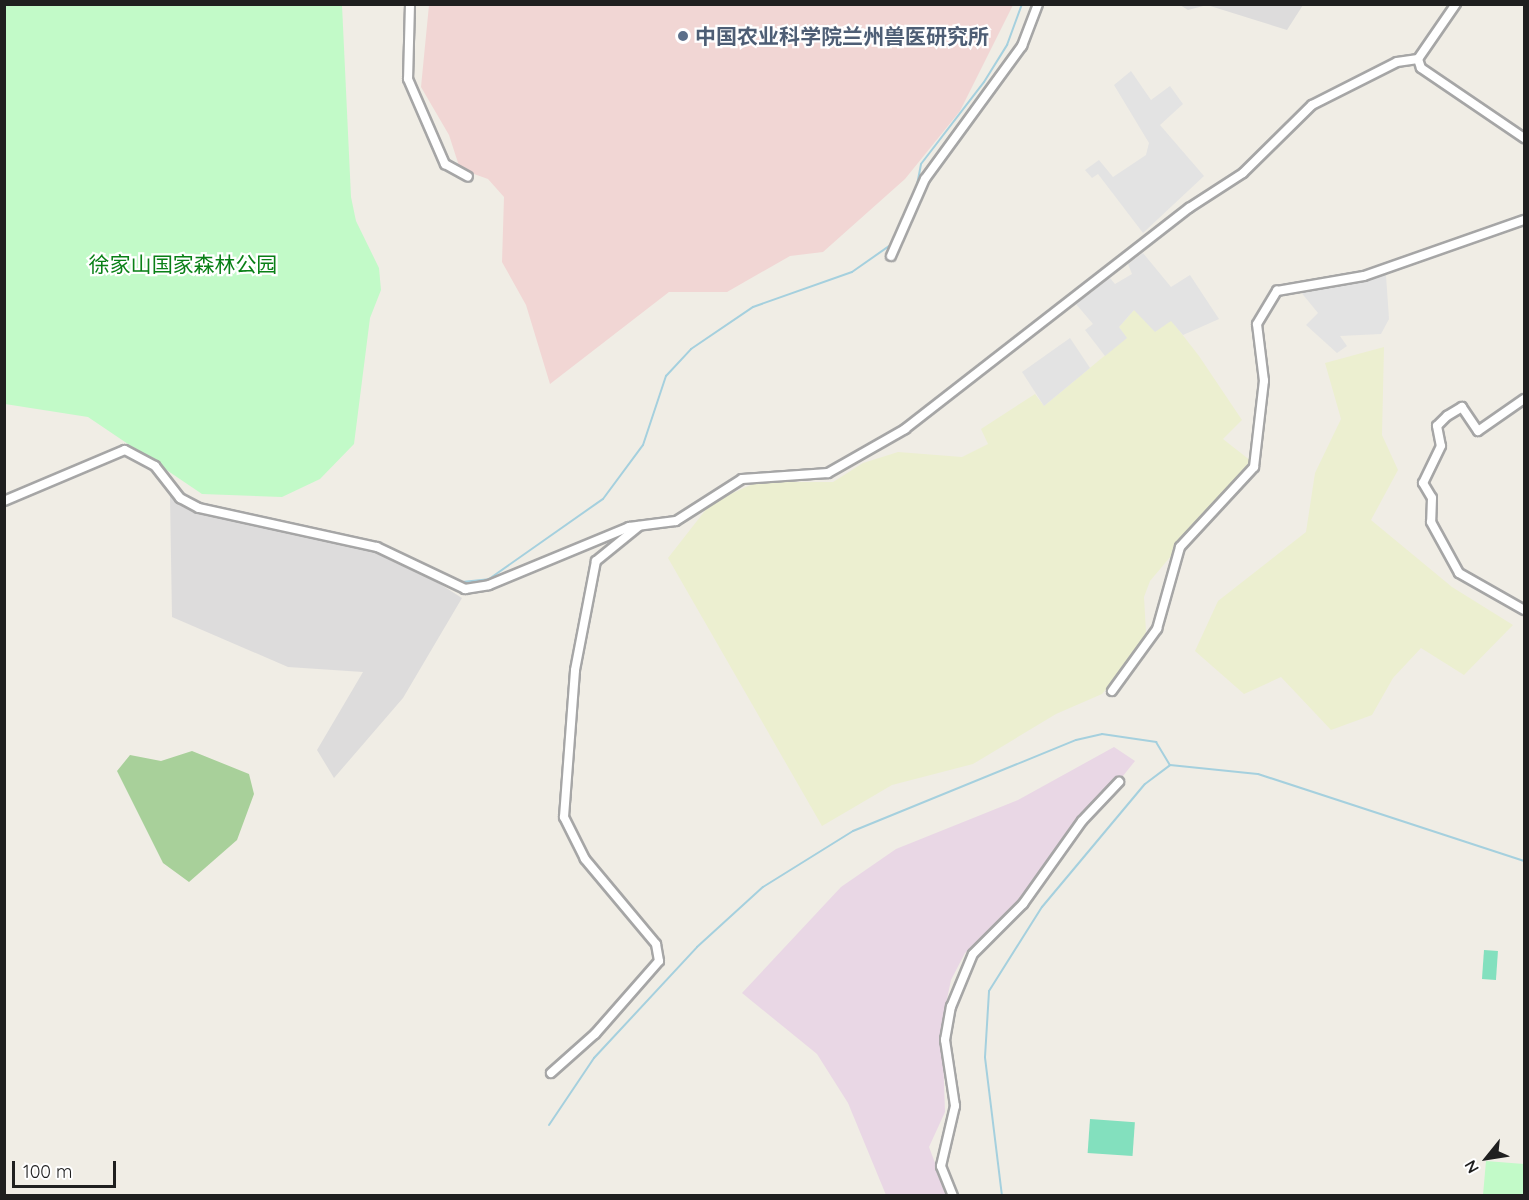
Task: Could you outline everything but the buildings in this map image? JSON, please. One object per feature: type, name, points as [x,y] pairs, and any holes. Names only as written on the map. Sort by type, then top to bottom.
[{"type":"street","points":[[411,4],[408,79],[445,164],[468,177]]},
{"type":"street","points":[[891,256],[925,179],[1022,46],[1038,4]]},
{"type":"street","points":[[4,501],[125,450],[155,466],[180,498],[199,508],[378,547],[465,589],[489,585],[640,525],[676,522],[742,479],[828,473],[904,429],[1189,208],[1243,173],[1312,105],[1397,63],[1418,58],[1456,4]]},
{"type":"street","points":[[1418,58],[1421,68],[1524,138]]},
{"type":"street","points":[[1112,691],[1157,630],[1180,547],[1254,467],[1264,381],[1257,324],[1277,291],[1364,276],[1524,220]]},
{"type":"street","points":[[1524,399],[1478,431],[1462,407],[1447,416],[1437,426],[1441,446],[1423,483],[1432,498],[1431,522],[1459,573],[1524,610]]},
{"type":"street","points":[[551,1073],[595,1034],[659,961],[660,950],[585,859],[564,817],[575,670],[596,561],[640,525]]},
{"type":"street","points":[[953,1196],[941,1166],[955,1106],[945,1040],[951,1007],[973,954],[1023,904],[1082,821],[1119,782]]},
{"type":"shaded area","points":[[429,5],[1013,5],[960,111],[905,179],[823,252],[790,256],[727,292],[669,292],[550,384],[526,305],[502,262],[504,197],[488,179],[460,169],[449,135],[421,87]]},
{"type":"shaded area","points":[[1180,5],[1207,5],[1188,10]]},
{"type":"shaded area","points":[[1207,5],[1303,5],[1287,30]]},
{"type":"shaded area","points":[[1131,71],[1151,100],[1170,86],[1183,104],[1160,125],[1204,176],[1143,233],[1098,174],[1092,178],[1085,170],[1099,160],[1113,177],[1146,155],[1149,143],[1114,85]]},
{"type":"shaded area","points":[[1143,253],[1171,287],[1190,275],[1219,319],[1183,335],[1171,321],[1155,332],[1134,310],[1119,327],[1127,338],[1105,356],[1085,330],[1093,324],[1076,304],[1110,278],[1115,284],[1132,274],[1128,264]]},
{"type":"shaded area","points":[[1386,275],[1389,319],[1381,334],[1340,336],[1347,346],[1337,353],[1306,325],[1318,313],[1300,291]]},
{"type":"shaded area","points":[[1070,338],[1090,368],[1044,406],[1022,372]]},
{"type":"shaded area","points":[[170,496],[350,542],[424,574],[462,598],[403,698],[334,778],[317,750],[363,672],[288,667],[172,617]]},
{"type":"shaded area","points":[[1114,747],[1135,761],[1024,899],[965,953],[951,980],[942,1023],[945,1112],[929,1147],[947,1195],[886,1195],[848,1103],[817,1054],[742,993],[841,887],[896,849],[1018,800]]},
{"type":"green space","name":"徐家山国家森林公园","points":[[4,5],[342,5],[351,197],[356,221],[379,268],[381,290],[370,318],[354,444],[320,479],[282,497],[202,494],[88,417],[5,404]]},
{"type":"green space","points":[[1134,310],[1171,320],[1199,356],[1242,420],[1223,439],[1251,461],[1150,581],[1144,597],[1146,632],[1131,661],[1102,694],[1056,714],[973,764],[892,785],[822,826],[668,558],[711,503],[757,482],[833,482],[863,463],[898,452],[962,457],[988,444],[981,429],[1035,394],[1044,406],[1126,338],[1119,327]]},
{"type":"green space","points":[[1384,347],[1382,435],[1398,470],[1371,520],[1452,587],[1513,625],[1464,675],[1421,648],[1393,678],[1372,715],[1331,730],[1281,677],[1244,694],[1195,651],[1218,601],[1306,532],[1315,473],[1341,419],[1325,363]]},
{"type":"green space","points":[[192,751],[249,774],[254,794],[237,840],[189,882],[163,863],[117,771],[130,755],[161,761]]},
{"type":"green space","points":[[1484,950],[1498,951],[1496,980],[1482,979]]},
{"type":"green space","points":[[1090,1119],[1135,1122],[1133,1156],[1088,1153]]},
{"type":"green space","points":[[1486,1161],[1524,1164],[1524,1195],[1483,1195]]},
{"type":"waterway","points":[[916,190],[921,164],[984,82],[1007,45],[1022,4]]},
{"type":"waterway","points":[[446,576],[462,582],[489,579],[603,499],[643,445],[666,376],[691,349],[753,307],[852,272],[892,244]]},
{"type":"waterway","points":[[384,545],[395,551]]},
{"type":"waterway","points":[[549,1125],[594,1058],[697,947],[763,887],[853,831],[1076,740],[1102,734],[1156,742],[1170,765]]},
{"type":"waterway","points":[[1002,1196],[985,1057],[989,991],[1042,907],[1145,784],[1170,765],[1258,774],[1524,861]]},
{"type":"place","name":"中国农业科学院兰州兽医研究所","points":[[683,36]]}]
